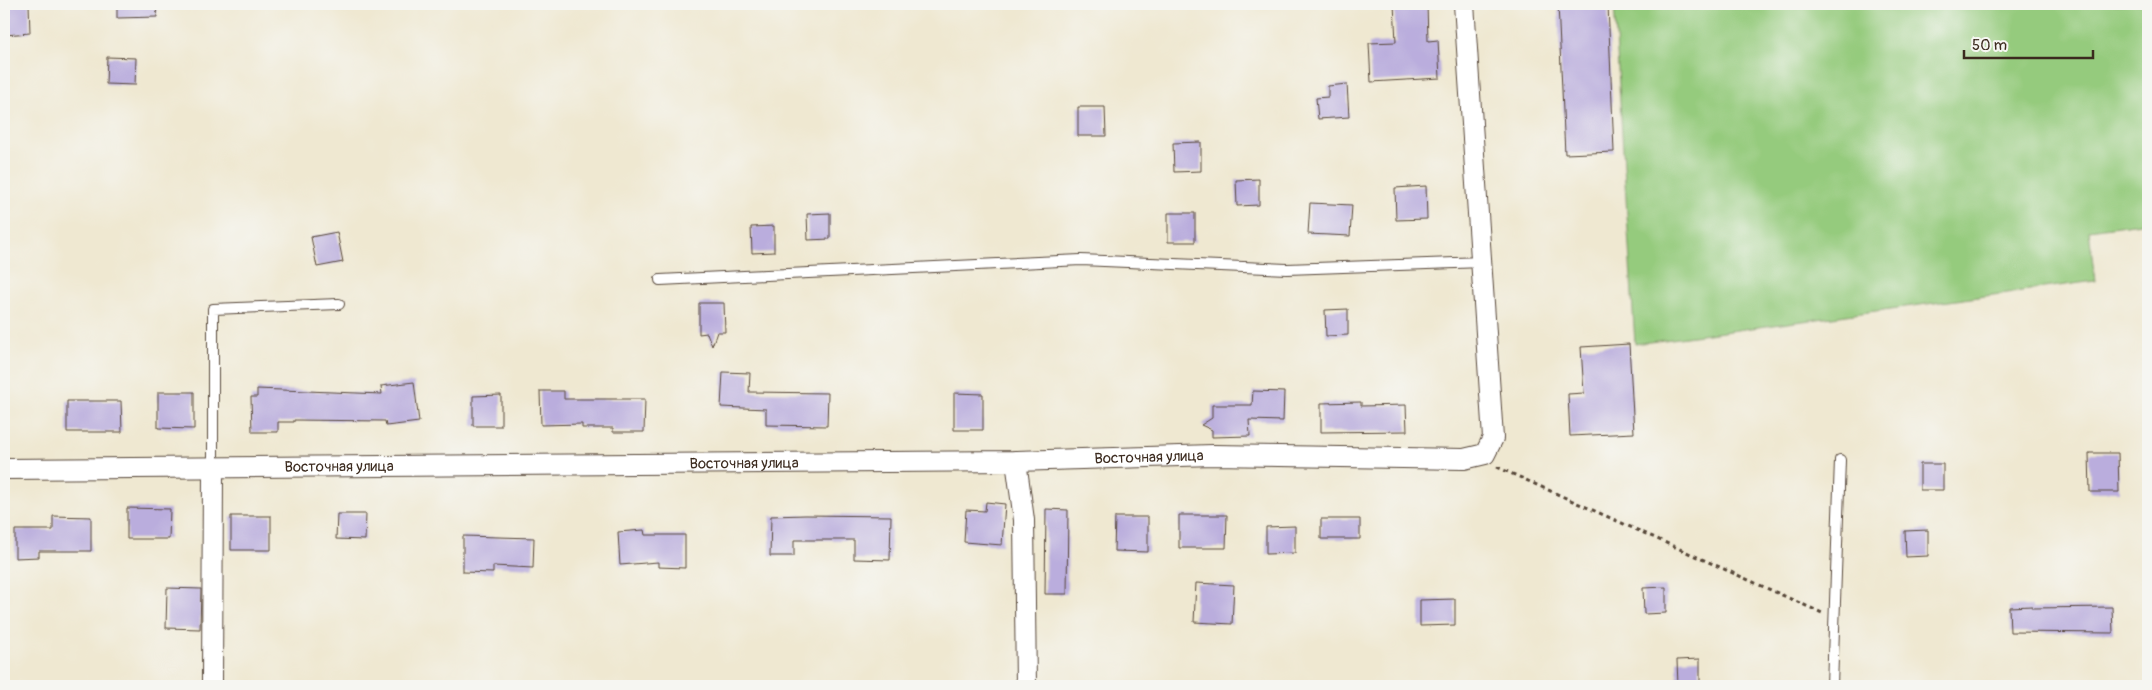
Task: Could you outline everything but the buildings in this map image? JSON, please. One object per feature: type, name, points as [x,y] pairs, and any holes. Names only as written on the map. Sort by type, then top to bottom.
[{"type":"street","points":[[1464,4],[1483,262],[1493,438],[1479,455]]},
{"type":"street","name":"Восточная улица","points":[[4,469],[213,469],[1016,461],[1213,455],[1464,458],[1479,455]]},
{"type":"street","points":[[1016,461],[1024,520],[1026,686]]},
{"type":"street","points":[[212,686],[213,469]]},
{"type":"lane","points":[[660,280],[1080,260],[1287,269],[1483,262]]},
{"type":"lane","points":[[213,469],[213,309],[339,304]]},
{"type":"lane","points":[[1832,686],[1840,460]]},
{"type":"path","points":[[1479,455],[1834,618]]},
{"type":"green space","points":[[1614,4],[2148,4],[2148,222],[2089,230],[2095,281],[1635,344]]}]
